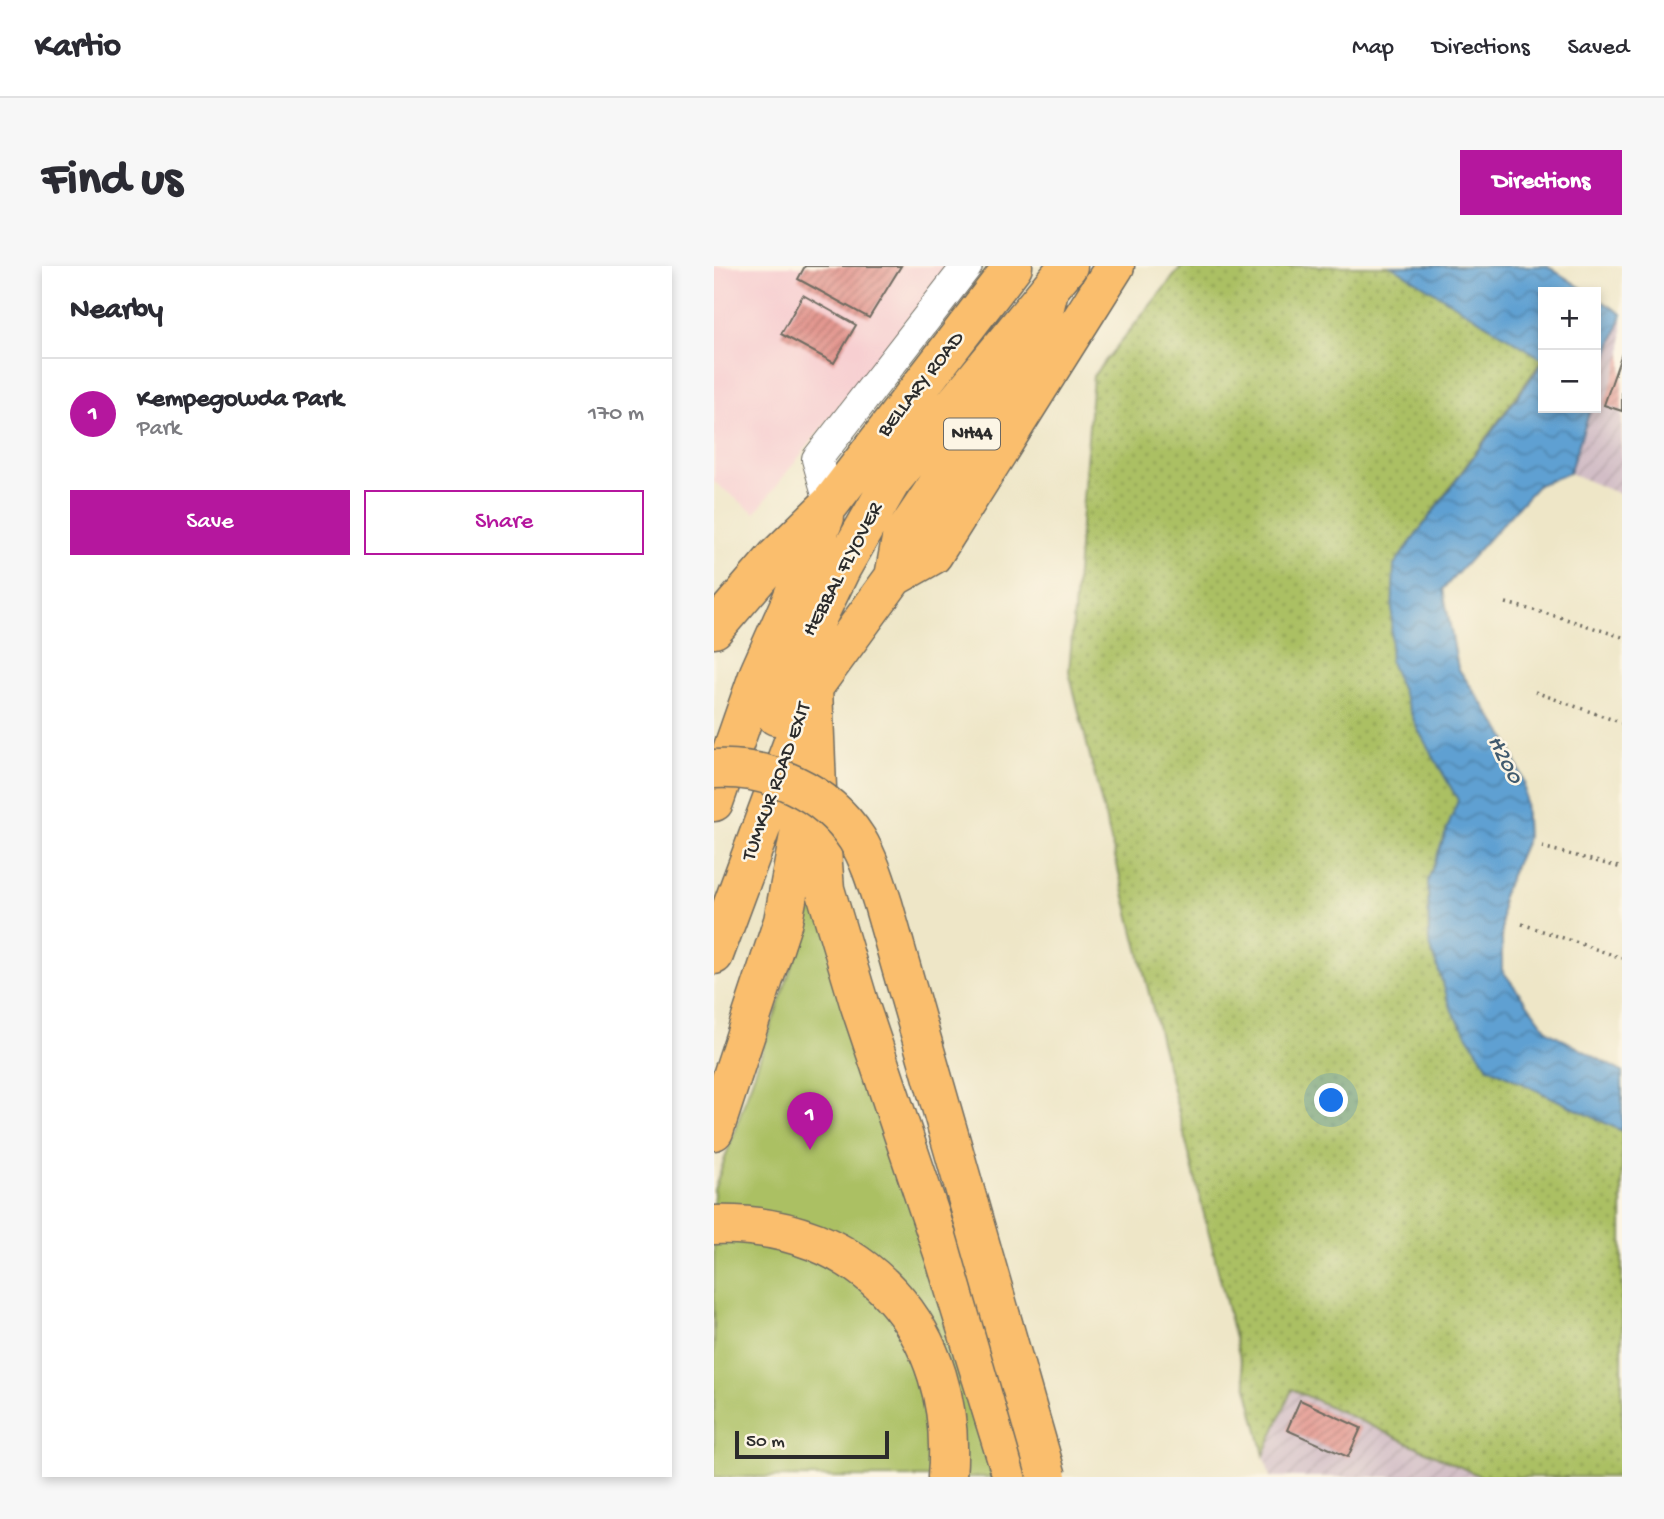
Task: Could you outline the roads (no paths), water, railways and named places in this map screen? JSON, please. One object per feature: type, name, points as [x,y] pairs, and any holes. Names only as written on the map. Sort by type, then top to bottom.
[{"type":"highway","name":"BELLARY ROAD","points":[[830,505],[1013,266]]},
{"type":"highway","points":[[894,577],[933,555],[1115,266]]},
{"type":"highway","name":"NH44","points":[[784,687],[894,577],[901,539],[1038,336],[1059,278]]},
{"type":"highway","name":"HEBBAL FLYOVER","points":[[714,802],[784,687],[842,567],[891,482],[1059,278]]},
{"type":"highway","name":"NH44","points":[[714,629],[776,557],[830,505]]},
{"type":"highway","name":"HEBBAL FLYOVER","points":[[714,893],[784,687],[791,601],[830,505]]},
{"type":"highway","points":[[714,741],[776,557]]},
{"type":"highway","points":[[784,687],[815,746],[825,889],[859,1003],[944,1256],[1012,1477]]},
{"type":"highway","name":"TUMKUR ROAD EXIT","points":[[714,955],[784,687]]},
{"type":"highway","points":[[714,1131],[783,921],[815,746]]},
{"type":"highway","points":[[714,769],[747,769],[776,776],[807,790],[836,815],[856,838],[871,868],[1047,1477]]},
{"type":"highway","points":[[714,1224],[740,1224],[807,1237],[837,1251],[872,1273],[895,1296],[915,1323],[936,1373],[948,1431],[947,1477]]},
{"type":"street","points":[[830,505],[817,459],[967,266]]},
{"type":"water","points":[[1392,266],[1547,266],[1580,287],[1538,287],[1538,356]]},
{"type":"water","points":[[1601,300],[1622,314],[1601,378]]},
{"type":"water","name":"H200","points":[[1538,369],[1538,413],[1589,413],[1569,473],[1538,485],[1443,589],[1458,668],[1506,738],[1524,782],[1527,838],[1502,896],[1502,970],[1548,1031],[1622,1072],[1622,1131],[1488,1067],[1452,1011],[1429,942],[1428,880],[1458,800],[1417,728],[1390,662],[1394,565]]},
{"type":"place","name":"Kempegowda Park","points":[[810,1150]]}]
